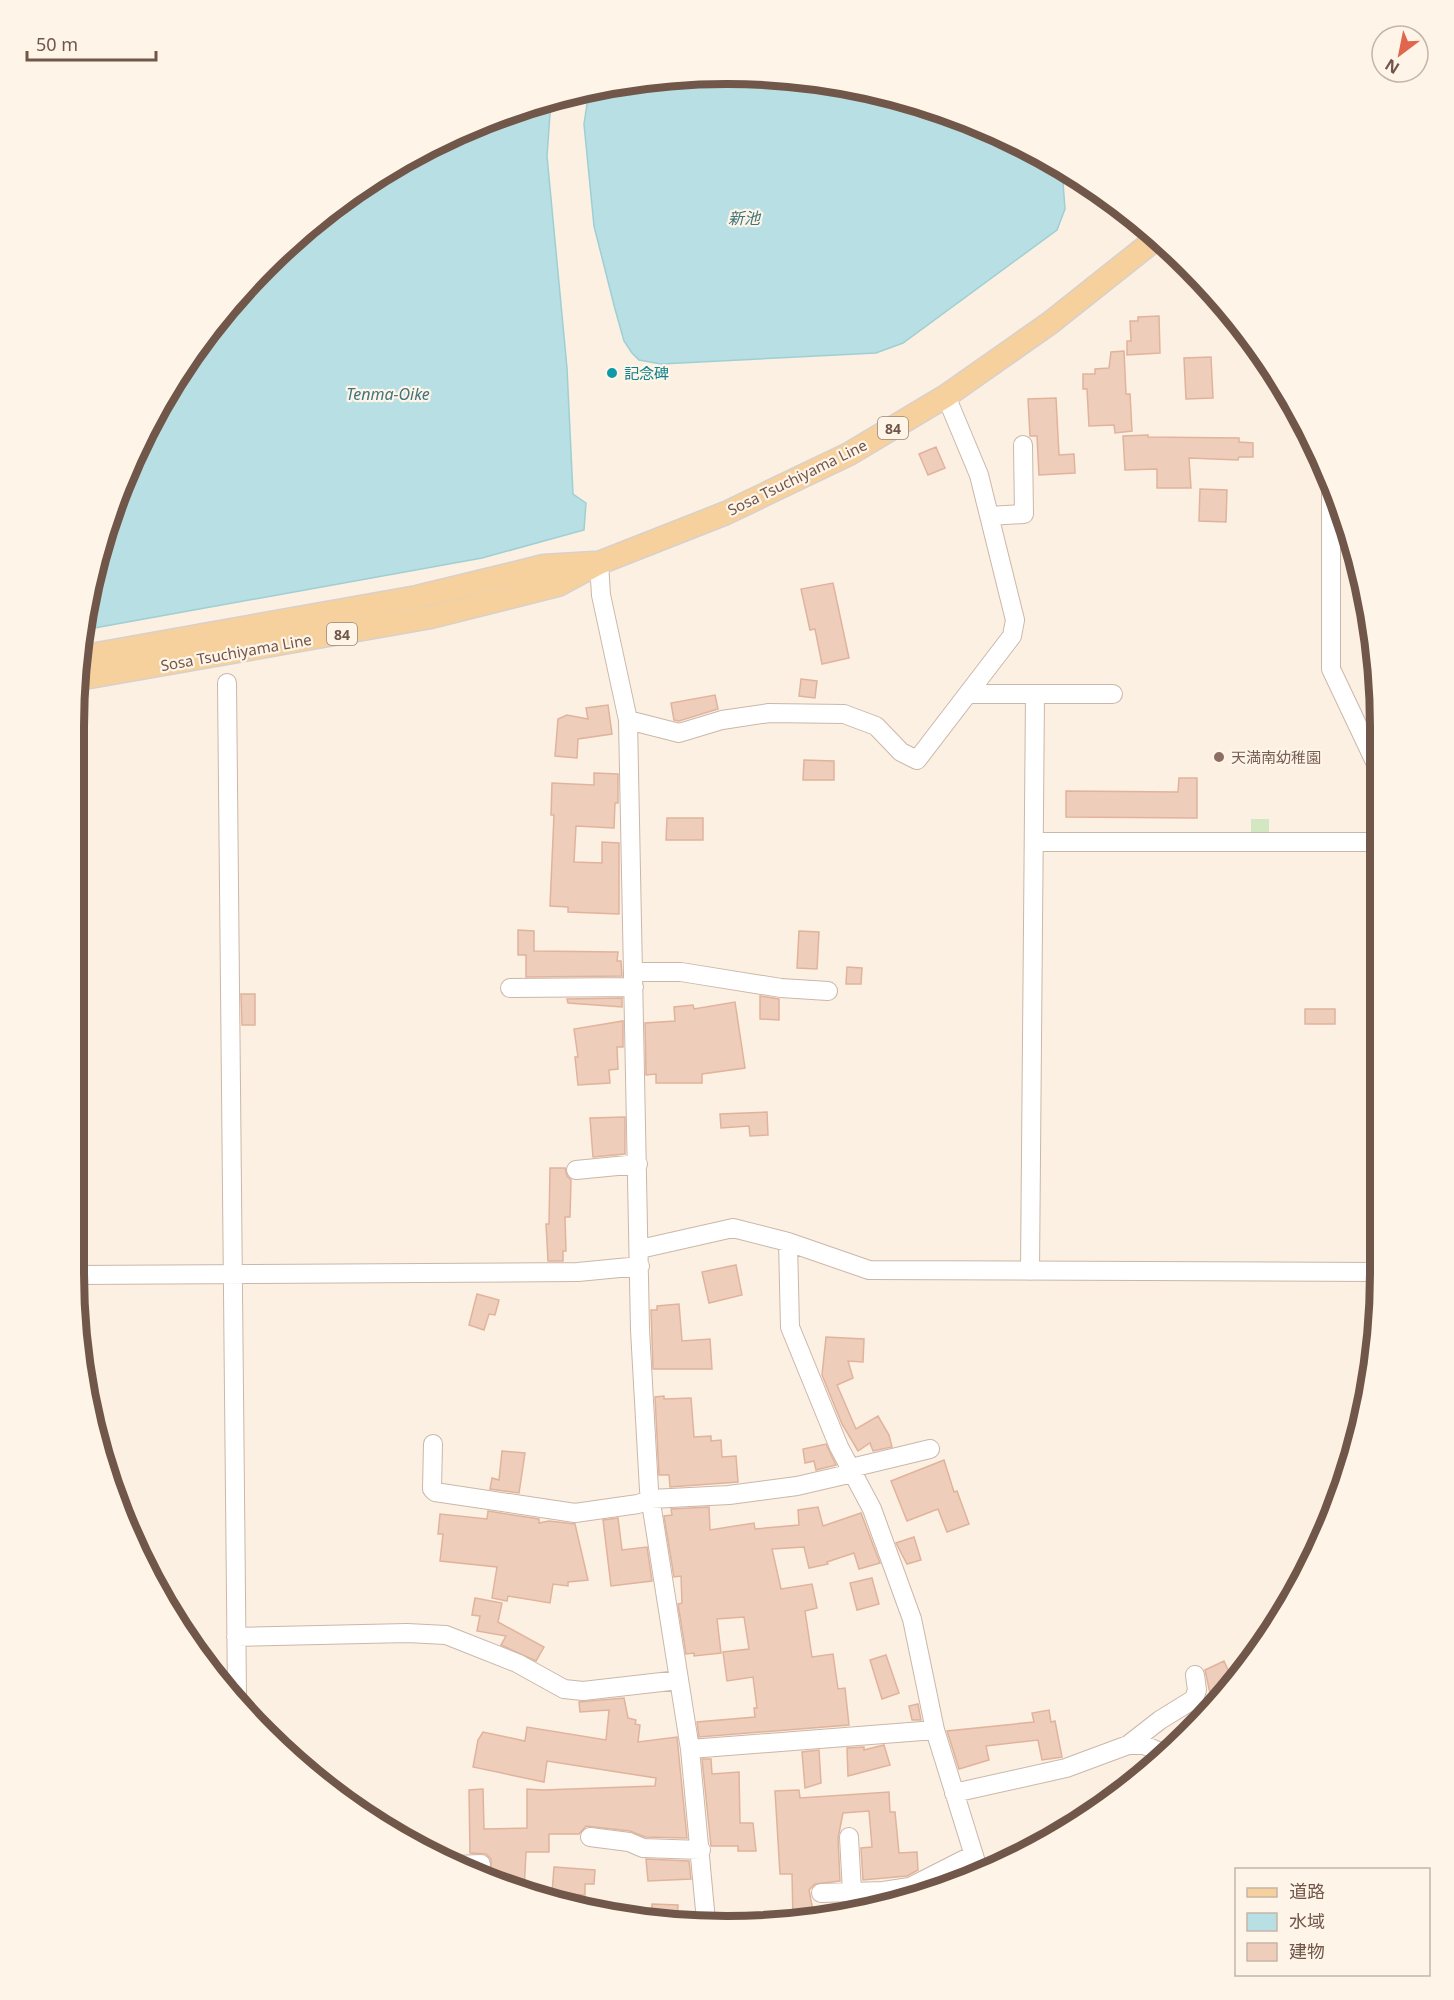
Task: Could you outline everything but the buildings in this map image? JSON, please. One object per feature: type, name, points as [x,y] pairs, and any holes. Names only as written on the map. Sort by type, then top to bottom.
[{"type":"main road","name":"Sosa Tsuchiyama Line","points":[[86,678],[431,617],[558,585],[598,563],[726,513],[849,454],[946,396],[1050,323],[1150,243]]},
{"type":"main road","name":"Sosa Tsuchiyama Line","points":[[89,655],[417,597],[544,566],[598,563]]},
{"type":"street","points":[[628,720],[679,734],[722,720],[769,713],[844,714],[876,726],[901,752],[917,760],[1012,636],[1014,620],[979,475],[946,396]]},
{"type":"street","points":[[989,516],[1024,514],[1023,445]]},
{"type":"street","points":[[1330,505],[1331,669],[1370,747]]},
{"type":"street","points":[[598,563],[601,595],[628,720],[640,1330],[651,1499],[690,1749],[706,1915]]},
{"type":"street","points":[[227,683],[237,1688]]},
{"type":"street","points":[[969,694],[1113,694]]},
{"type":"street","points":[[1030,1271],[1035,694]]},
{"type":"street","points":[[1035,842],[1370,842]]},
{"type":"street","points":[[510,988],[634,979],[681,972],[781,988],[828,991]]},
{"type":"street","points":[[576,1170],[638,1164]]},
{"type":"street","points":[[84,1275],[578,1272],[640,1257],[733,1228],[788,1242],[869,1270],[1370,1272]]},
{"type":"street","points":[[788,1242],[790,1326],[852,1471],[872,1509],[912,1619],[935,1730],[977,1865]]},
{"type":"street","points":[[433,1444],[432,1489],[435,1492],[575,1513],[638,1504],[651,1499],[763,1490],[852,1471],[930,1449]]},
{"type":"street","points":[[236,1637],[407,1633],[446,1635],[517,1663],[564,1689],[583,1690],[679,1680]]},
{"type":"street","points":[[954,1793],[1066,1768],[1128,1745],[1160,1720],[1194,1699],[1197,1690],[1195,1675]]},
{"type":"street","points":[[690,1749],[935,1730]]},
{"type":"street","points":[[1128,1745],[1144,1745],[1157,1751]]},
{"type":"street","points":[[590,1837],[630,1842],[643,1848],[701,1850]]},
{"type":"street","points":[[849,1837],[852,1892]]},
{"type":"street","points":[[821,1893],[910,1887],[973,1855]]},
{"type":"street","points":[[475,1864],[481,1864]]},
{"type":"green space","points":[[1251,819],[1269,819],[1269,838],[1251,838]]},
{"type":"water","name":"新池","points":[[685,85],[769,85],[852,96],[934,118],[1011,150],[1049,170],[1063,179],[1065,209],[1057,230],[903,343],[876,353],[661,364],[639,360],[624,341],[594,226],[584,124],[588,99]]},
{"type":"water","name":"Tenma-Oike","points":[[550,109],[547,156],[567,368],[573,494],[586,503],[584,530],[482,558],[92,628],[96,602],[118,520],[150,443],[192,370],[244,303],[272,272],[303,244],[370,192],[443,150],[520,118]]},
{"type":"place","name":"記念碑","points":[[612,373]]},
{"type":"place","name":"天満南幼稚園","points":[[1219,757]]}]
